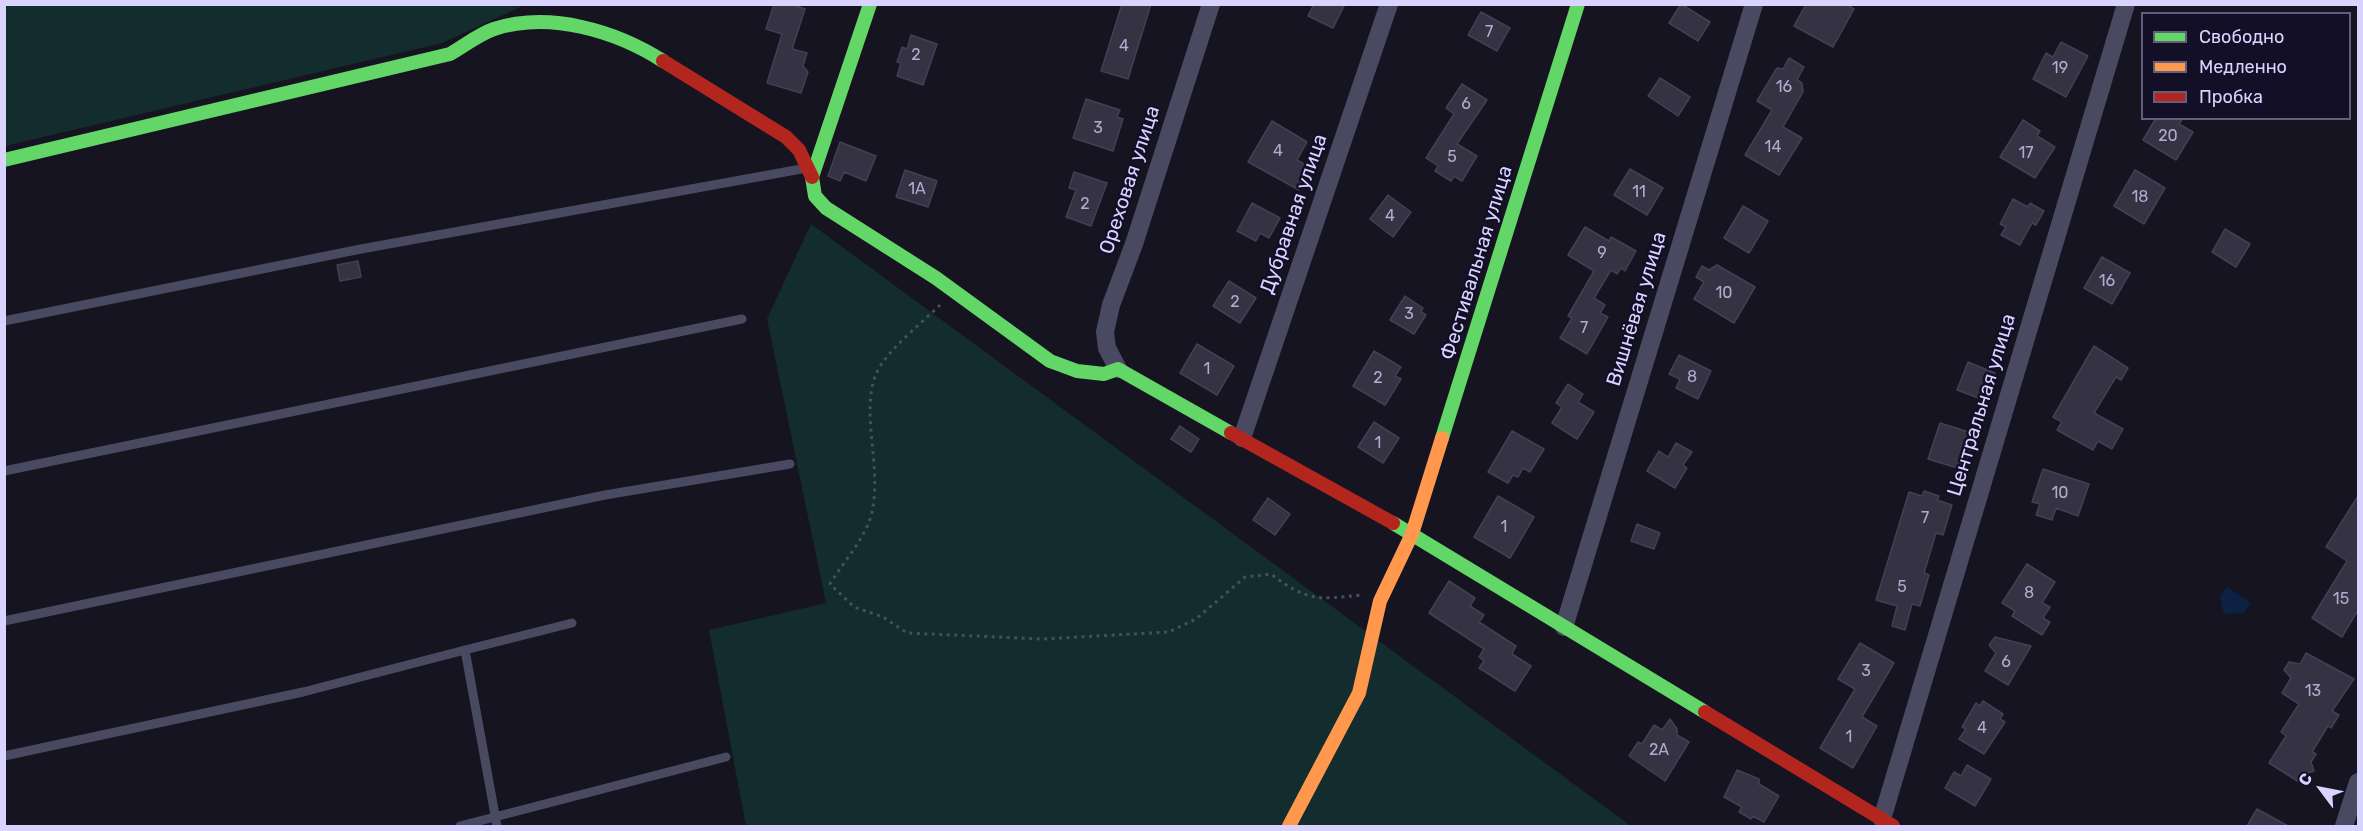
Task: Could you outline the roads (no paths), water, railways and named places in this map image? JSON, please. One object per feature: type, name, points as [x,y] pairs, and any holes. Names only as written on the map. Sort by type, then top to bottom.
[{"type":"street","points":[[812,172],[870,4]]},
{"type":"street","name":"Ореховая улица","points":[[1118,369],[1107,348],[1105,333],[1111,305],[1134,244],[1211,4]]},
{"type":"street","name":"Дубравная улица","points":[[1242,438],[1389,4]]},
{"type":"street","name":"Фестивальная улица","points":[[1288,826],[1359,693],[1380,601],[1412,534],[1578,4]]},
{"type":"street","name":"Вишнёвая улица","points":[[1564,627],[1754,4]]},
{"type":"street","name":"Центральная улица","points":[[1887,823],[2126,4]]},
{"type":"street","points":[[4,160],[450,54],[493,29],[533,21],[609,33],[654,55],[786,138],[799,150],[812,172],[815,196],[833,214],[866,232],[954,291],[1050,361],[1086,372],[1104,374],[1118,369],[1412,534],[1887,823]]},
{"type":"street","points":[[2344,826],[2358,782]]},
{"type":"lane","points":[[4,321],[361,249],[812,172]]},
{"type":"lane","points":[[4,471],[742,319]]},
{"type":"lane","points":[[4,621],[605,495],[789,464]]},
{"type":"lane","points":[[4,756],[303,692],[572,623]]},
{"type":"lane","points":[[465,651],[497,823]]},
{"type":"lane","points":[[460,826],[497,823],[726,757]]},
{"type":"water","points":[[2227,587],[2251,603],[2244,613],[2224,614],[2220,597]]}]
